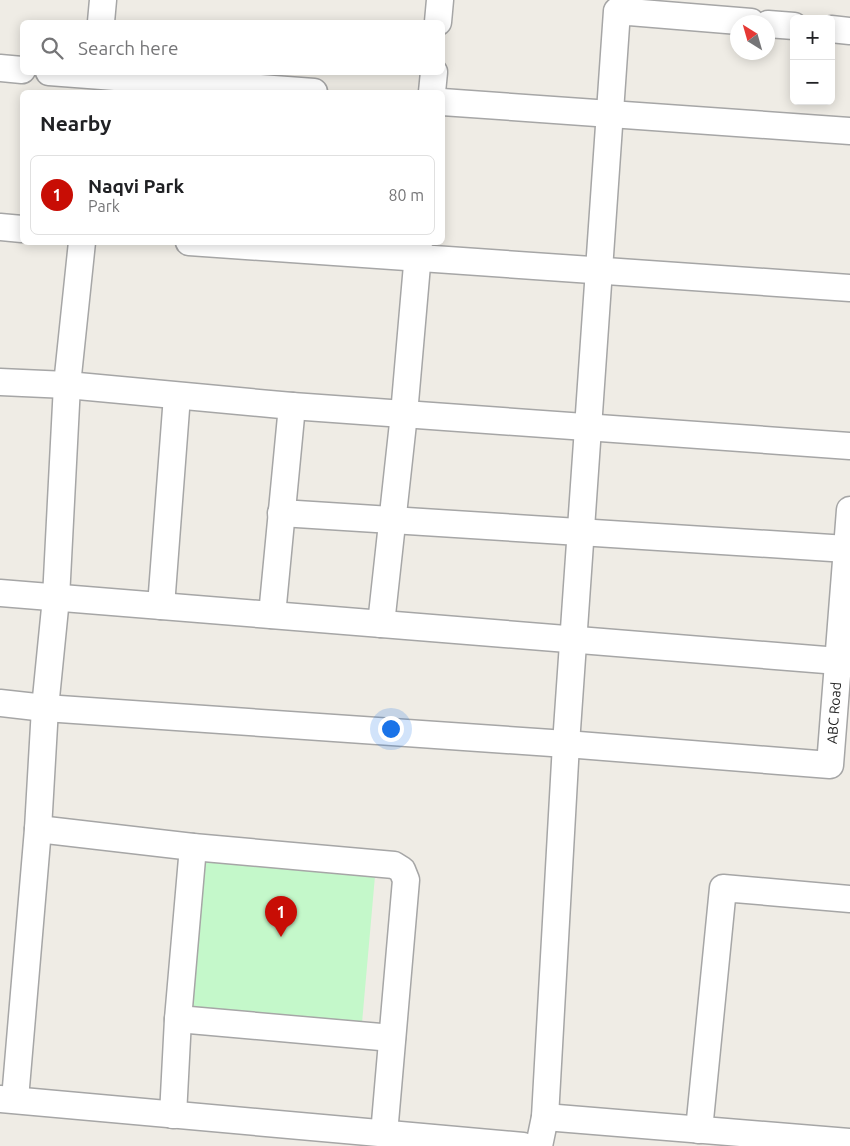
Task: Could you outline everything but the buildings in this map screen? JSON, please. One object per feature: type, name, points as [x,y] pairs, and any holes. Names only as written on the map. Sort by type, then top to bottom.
[{"type":"street","points":[[101,20],[103,0]]},
{"type":"street","points":[[438,20],[440,0]]},
{"type":"street","points":[[539,1146],[545,1118],[566,744],[617,11],[730,20]]},
{"type":"street","points":[[775,25],[790,26]]},
{"type":"street","points":[[835,30],[850,31]]},
{"type":"street","points":[[0,68],[20,70]]},
{"type":"street","points":[[65,75],[96,81],[274,90]]},
{"type":"street","points":[[432,90],[434,75]]},
{"type":"street","points":[[445,102],[850,131]]},
{"type":"street","points":[[0,227],[20,229]]},
{"type":"street","points":[[82,245],[67,385],[56,598],[45,708],[38,829],[8,1099],[523,1146]]},
{"type":"street","points":[[276,245],[418,250],[598,271],[850,288]]},
{"type":"street","points":[[381,624],[404,414],[418,250]]},
{"type":"street","points":[[0,382],[67,385],[292,406],[850,446]]},
{"type":"street","points":[[161,606],[177,396]]},
{"type":"street","points":[[272,615],[292,406]]},
{"type":"street","name":"ABC Road","points":[[566,744],[830,765],[850,510]]},
{"type":"street","points":[[281,513],[847,548]]},
{"type":"street","points":[[0,593],[838,661]]},
{"type":"street","points":[[0,703],[45,708],[566,744]]},
{"type":"street","points":[[38,829],[193,847],[394,865],[402,870],[406,880],[384,1134]]},
{"type":"street","points":[[173,1115],[178,1019],[193,847]]},
{"type":"street","points":[[699,1130],[723,888],[850,899]]},
{"type":"street","points":[[178,1019],[392,1038]]},
{"type":"street","points":[[545,1118],[850,1142]]},
{"type":"green space","points":[[200,858],[375,876],[362,1023],[186,1009]]},
{"type":"place","name":"Naqvi Park","points":[[281,937]]}]
